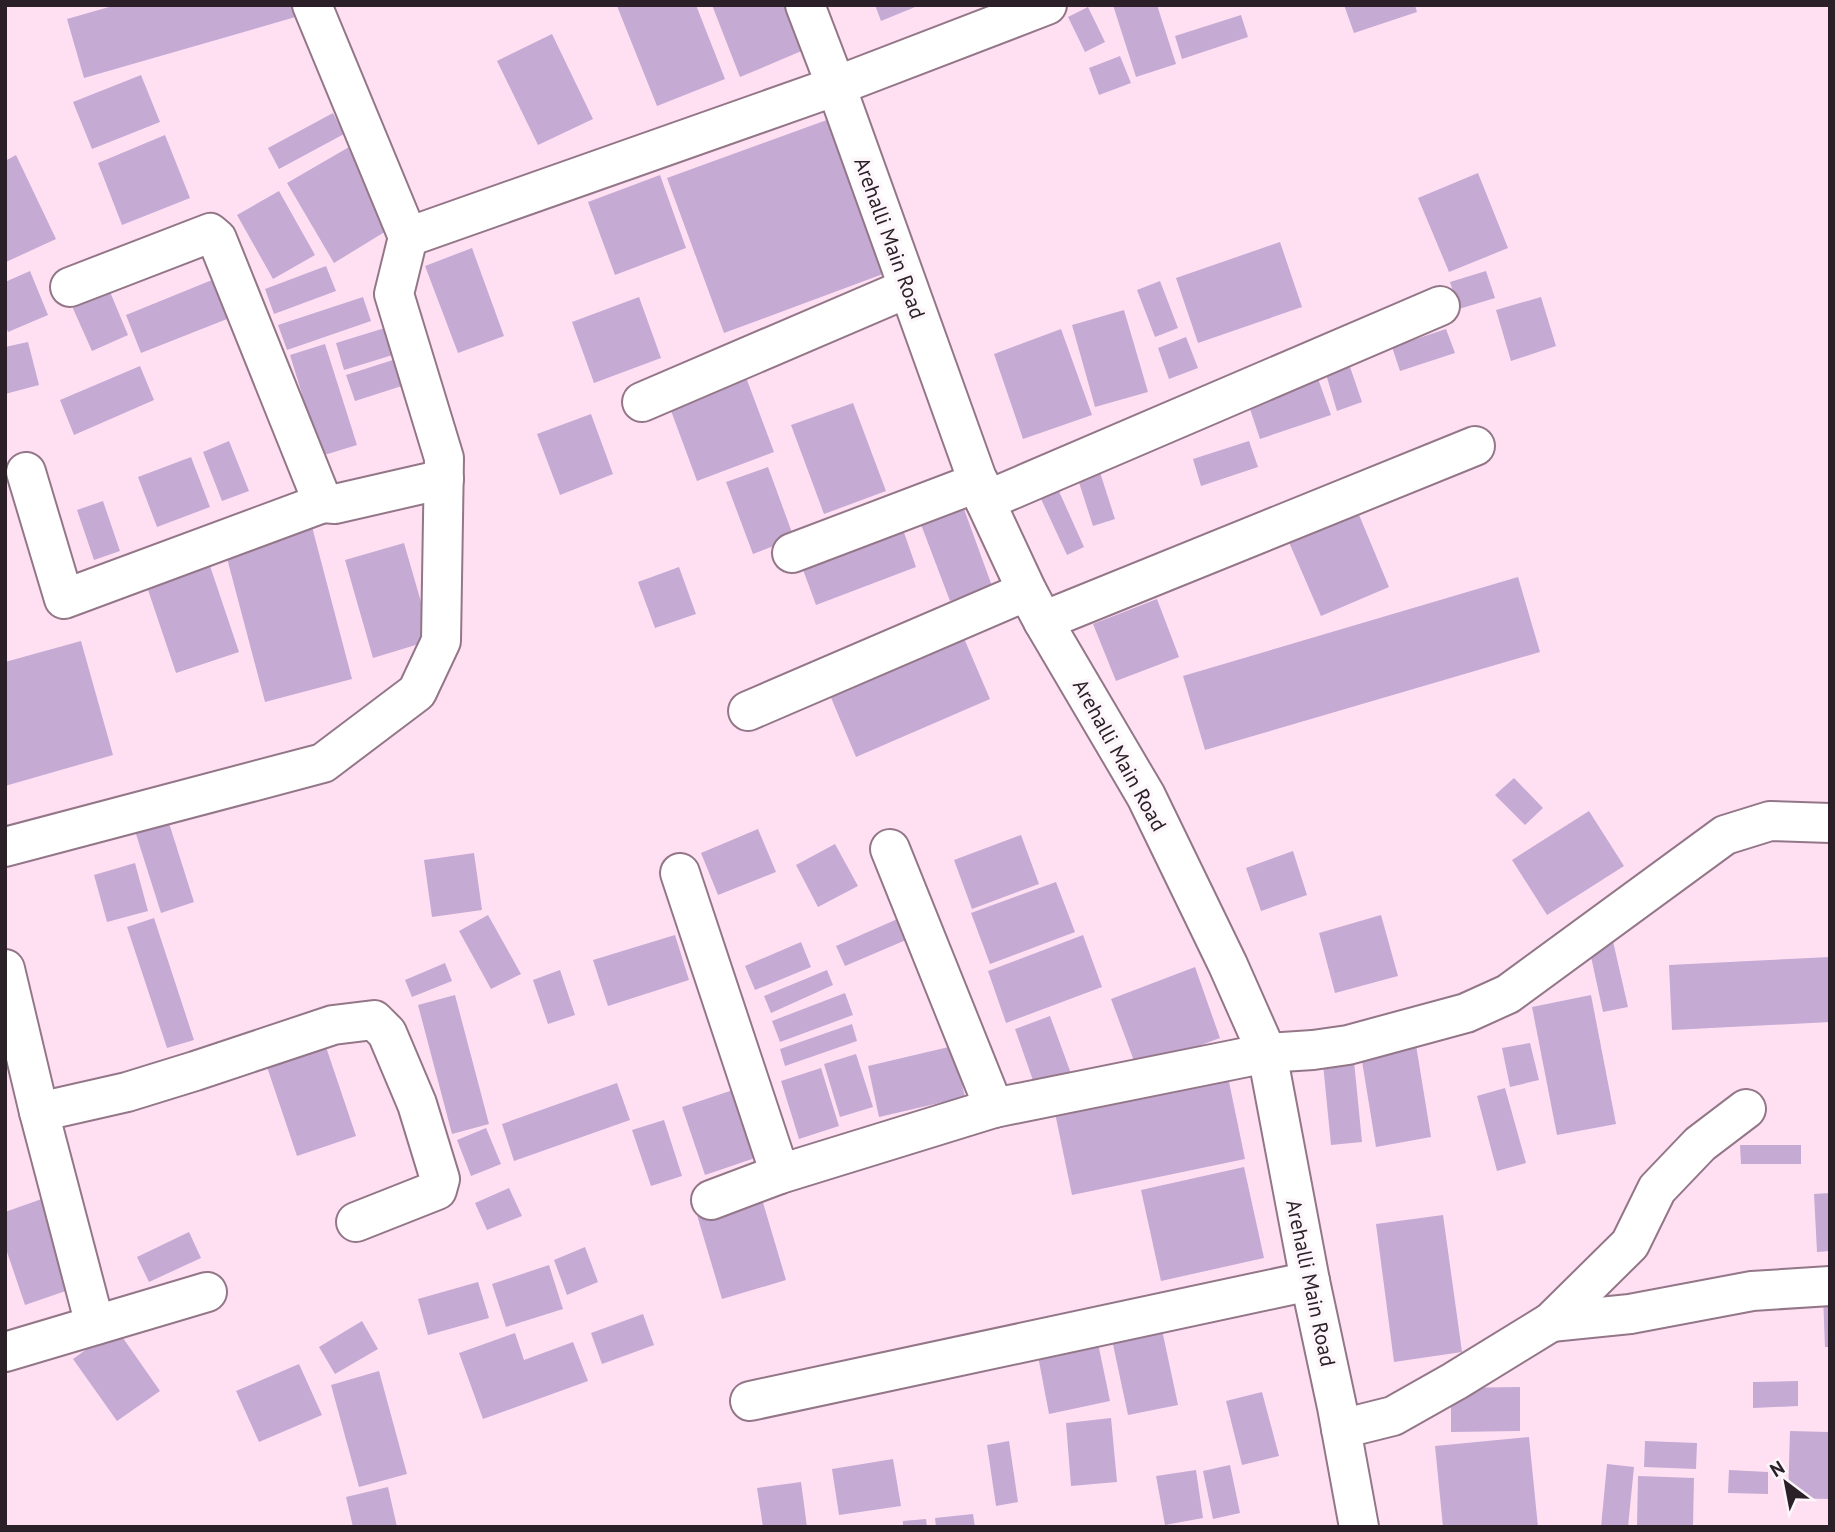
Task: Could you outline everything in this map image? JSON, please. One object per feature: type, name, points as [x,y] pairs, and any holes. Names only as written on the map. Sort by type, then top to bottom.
[{"type":"street","points":[[5,847],[323,763],[417,692],[441,640],[444,458],[394,294],[408,237],[312,5]]},
{"type":"street","name":"Arehalli Main Road","points":[[805,5],[982,491],[1035,606],[1146,796],[1228,965],[1267,1053],[1359,1527]]},
{"type":"street","points":[[408,237],[836,86],[1047,5]]},
{"type":"street","points":[[70,287],[204,234],[210,233],[218,239],[323,503]]},
{"type":"street","points":[[642,402],[908,288]]},
{"type":"street","points":[[792,553],[982,491],[1440,306]]},
{"type":"street","points":[[748,711],[1475,446]]},
{"type":"street","points":[[26,472],[64,599],[323,503],[335,503],[444,479]]},
{"type":"street","points":[[711,1200],[780,1174],[994,1108],[1267,1053],[1348,1045],[1465,1013],[1508,994],[1725,835],[1770,821],[1830,823]]},
{"type":"street","points":[[890,849],[994,1108]]},
{"type":"street","points":[[680,873],[780,1174]]},
{"type":"street","points":[[5,969],[95,1325]]},
{"type":"street","points":[[39,1112],[127,1092],[333,1025],[374,1020],[387,1033],[418,1104],[440,1179],[437,1190],[356,1222]]},
{"type":"street","points":[[1341,1429],[1393,1416],[1551,1322],[1630,1244],[1657,1189],[1700,1144],[1746,1109]]},
{"type":"street","points":[[750,1401],[1310,1281]]},
{"type":"street","points":[[1551,1322],[1630,1314],[1752,1291],[1830,1286]]},
{"type":"street","points":[[5,1352],[207,1292]]},
{"type":"building","points":[[116,5],[296,5],[299,16],[84,78],[67,19]]},
{"type":"building","points":[[696,5],[725,79],[657,106],[617,6]]},
{"type":"building","points":[[712,5],[786,5],[804,50],[740,77]]},
{"type":"building","points":[[875,5],[920,5],[881,21]]},
{"type":"building","points":[[1113,5],[1157,5],[1176,64],[1136,77]]},
{"type":"building","points":[[1344,5],[1415,5],[1417,12],[1354,33]]},
{"type":"building","points":[[1088,7],[1105,42],[1085,52],[1068,17]]},
{"type":"building","points":[[1241,15],[1248,37],[1182,59],[1175,36]]},
{"type":"building","points":[[552,34],[593,119],[538,145],[497,61]]},
{"type":"building","points":[[1120,56],[1131,83],[1099,95],[1089,68]]},
{"type":"building","points":[[141,75],[160,122],[92,149],[73,102]]},
{"type":"building","points":[[333,113],[344,134],[279,169],[268,148]]},
{"type":"building","points":[[835,117],[891,271],[724,333],[667,178]]},
{"type":"building","points":[[165,135],[190,198],[122,225],[98,163]]},
{"type":"building","points":[[349,147],[396,225],[334,263],[287,183]]},
{"type":"building","points":[[16,155],[56,239],[6,262],[5,161]]},
{"type":"building","points":[[1478,173],[1508,248],[1449,272],[1418,198]]},
{"type":"building","points":[[660,175],[686,248],[615,275],[588,202]]},
{"type":"building","points":[[279,191],[315,255],[273,279],[237,215]]},
{"type":"building","points":[[1280,242],[1302,307],[1198,343],[1176,278]]},
{"type":"building","points":[[472,248],[504,336],[458,353],[425,266]]},
{"type":"building","points":[[326,266],[336,291],[274,314],[265,289]]},
{"type":"building","points":[[30,271],[48,315],[8,332],[5,324],[5,282]]},
{"type":"building","points":[[1486,271],[1495,298],[1459,309],[1450,282]]},
{"type":"building","points":[[212,280],[227,319],[141,353],[126,315]]},
{"type":"building","points":[[1160,281],[1178,328],[1155,337],[1137,290]]},
{"type":"building","points":[[108,287],[128,335],[92,351],[71,304]]},
{"type":"building","points":[[363,297],[371,321],[287,350],[278,325]]},
{"type":"building","points":[[639,297],[661,358],[594,383],[572,322]]},
{"type":"building","points":[[1541,297],[1556,346],[1511,361],[1496,310]]},
{"type":"building","points":[[1124,310],[1148,392],[1095,407],[1072,325]]},
{"type":"building","points":[[388,327],[396,354],[344,370],[336,343]]},
{"type":"building","points":[[1061,329],[1092,415],[1023,439],[994,354]]},
{"type":"building","points":[[1446,329],[1455,353],[1400,371],[1392,347]]},
{"type":"building","points":[[1186,337],[1198,368],[1169,379],[1158,348]]},
{"type":"building","points":[[28,342],[39,385],[5,394],[5,347]]},
{"type":"building","points":[[325,344],[357,445],[321,456],[290,355]]},
{"type":"building","points":[[396,359],[405,385],[355,401],[346,375]]},
{"type":"building","points":[[1349,364],[1362,402],[1337,411],[1325,371]]},
{"type":"building","points":[[140,366],[154,400],[74,435],[60,400]]},
{"type":"building","points":[[744,372],[774,452],[697,481],[667,400]]},
{"type":"building","points":[[1316,373],[1331,415],[1260,439],[1246,397]]},
{"type":"building","points":[[853,403],[886,491],[824,514],[791,425]]},
{"type":"building","points":[[591,414],[613,474],[560,495],[537,434]]},
{"type":"building","points":[[229,441],[249,491],[222,501],[203,452]]},
{"type":"building","points":[[1249,441],[1258,467],[1201,486],[1193,459]]},
{"type":"building","points":[[191,457],[210,507],[157,527],[138,477]]},
{"type":"building","points":[[1097,463],[1115,519],[1093,526],[1075,470]]},
{"type":"building","points":[[768,467],[794,538],[753,554],[726,482]]},
{"type":"building","points":[[1053,478],[1084,547],[1067,555],[1035,486]]},
{"type":"building","points":[[960,498],[992,586],[950,601],[917,514]]},
{"type":"building","points":[[103,501],[120,551],[94,560],[77,510]]},
{"type":"building","points":[[1357,510],[1389,587],[1321,616],[1288,540]]},
{"type":"building","points":[[310,519],[352,679],[265,702],[223,543]]},
{"type":"building","points":[[900,521],[916,567],[816,605],[799,559]]},
{"type":"building","points":[[404,543],[432,640],[373,658],[345,560]]},
{"type":"building","points":[[208,560],[239,652],[176,673],[145,581]]},
{"type":"building","points":[[679,567],[696,614],[655,628],[638,582]]},
{"type":"building","points":[[1518,577],[1540,652],[1205,750],[1183,676]]},
{"type":"building","points":[[1157,599],[1179,657],[1116,681],[1093,624]]},
{"type":"building","points":[[963,636],[990,699],[856,757],[829,693]]},
{"type":"building","points":[[81,641],[113,755],[5,786],[5,662]]},
{"type":"building","points":[[1514,778],[1543,808],[1525,825],[1495,795]]},
{"type":"building","points":[[1589,811],[1624,866],[1547,915],[1512,860]]},
{"type":"building","points":[[168,820],[194,902],[161,913],[135,831]]},
{"type":"building","points":[[758,829],[776,872],[718,895],[701,853]]},
{"type":"building","points":[[1021,835],[1039,884],[972,909],[954,860]]},
{"type":"building","points":[[835,844],[858,886],[818,907],[796,865]]},
{"type":"building","points":[[1293,851],[1307,895],[1261,911],[1246,868]]},
{"type":"building","points":[[474,853],[482,910],[432,917],[424,860]]},
{"type":"building","points":[[135,863],[148,911],[107,922],[94,875]]},
{"type":"building","points":[[1056,882],[1075,932],[990,964],[971,913]]},
{"type":"building","points":[[911,913],[920,934],[845,966],[836,946]]},
{"type":"building","points":[[488,915],[521,974],[491,989],[459,931]]},
{"type":"building","points":[[1381,915],[1398,976],[1335,993],[1319,933]]},
{"type":"building","points":[[154,918],[194,1040],[167,1048],[127,927]]},
{"type":"building","points":[[675,935],[689,980],[608,1006],[593,960]]},
{"type":"building","points":[[1083,935],[1102,987],[1006,1023],[988,971]]},
{"type":"building","points":[[1612,937],[1628,1007],[1603,1012],[1588,943]]},
{"type":"building","points":[[801,942],[811,967],[755,990],[745,966]]},
{"type":"building","points":[[1830,957],[1830,1022],[1672,1030],[1669,965]]},
{"type":"building","points":[[445,963],[452,981],[412,997],[405,980]]},
{"type":"building","points":[[1195,967],[1220,1038],[1137,1069],[1111,999]]},
{"type":"building","points":[[560,970],[575,1015],[548,1024],[533,980]]},
{"type":"building","points":[[827,970],[833,985],[771,1013],[764,996]]},
{"type":"building","points":[[845,993],[853,1015],[780,1042],[772,1021]]},
{"type":"building","points":[[455,995],[489,1124],[452,1134],[418,1005]]},
{"type":"building","points":[[1591,995],[1616,1124],[1557,1135],[1532,1007]]},
{"type":"building","points":[[1050,1016],[1073,1079],[1037,1092],[1015,1029]]},
{"type":"building","points":[[852,1024],[857,1041],[785,1066],[780,1049]]},
{"type":"building","points":[[1530,1043],[1539,1080],[1510,1087],[1502,1048]]},
{"type":"building","points":[[1416,1045],[1431,1137],[1376,1147],[1361,1055]]},
{"type":"building","points":[[953,1046],[965,1097],[879,1117],[868,1066]]},
{"type":"building","points":[[326,1047],[356,1136],[297,1156],[267,1067]]},
{"type":"building","points":[[856,1054],[873,1107],[840,1117],[824,1064]]},
{"type":"building","points":[[1354,1061],[1362,1142],[1331,1145],[1323,1064]]},
{"type":"building","points":[[821,1068],[839,1126],[799,1139],[781,1081]]},
{"type":"building","points":[[1228,1077],[1245,1159],[1072,1195],[1055,1113]]},
{"type":"building","points":[[617,1083],[630,1120],[514,1161],[502,1124]]},
{"type":"building","points":[[1505,1088],[1526,1163],[1497,1171],[1477,1096]]},
{"type":"building","points":[[736,1089],[758,1157],[705,1175],[682,1107]]},
{"type":"building","points":[[664,1120],[682,1176],[651,1186],[632,1130]]},
{"type":"building","points":[[486,1128],[501,1164],[471,1176],[457,1140]]},
{"type":"building","points":[[1740,1145],[1801,1145],[1801,1164],[1741,1164]]},
{"type":"building","points":[[1244,1167],[1264,1258],[1161,1281],[1141,1190]]},
{"type":"building","points":[[509,1188],[522,1216],[487,1230],[475,1203]]},
{"type":"building","points":[[1830,1193],[1830,1251],[1817,1252],[1814,1194]]},
{"type":"building","points":[[53,1195],[83,1285],[25,1305],[5,1246],[5,1212]]},
{"type":"building","points":[[761,1196],[786,1280],[722,1299],[697,1215]]},
{"type":"building","points":[[1443,1215],[1462,1352],[1394,1362],[1376,1224]]},
{"type":"building","points":[[189,1232],[201,1258],[149,1282],[137,1257]]},
{"type":"building","points":[[585,1247],[598,1282],[567,1295],[554,1260]]},
{"type":"building","points":[[549,1265],[563,1309],[506,1327],[492,1284]]},
{"type":"building","points":[[478,1282],[489,1318],[428,1335],[418,1299]]},
{"type":"building","points":[[1823,1296],[1830,1296],[1830,1347],[1825,1347]]},
{"type":"building","points":[[643,1314],[654,1345],[602,1364],[591,1333]]},
{"type":"building","points":[[362,1321],[378,1349],[335,1374],[319,1347]]},
{"type":"building","points":[[1161,1325],[1178,1405],[1128,1415],[1111,1335]]},
{"type":"building","points":[[116,1328],[160,1391],[117,1421],[73,1359]]},
{"type":"building","points":[[515,1333],[524,1360],[573,1342],[588,1381],[483,1419],[459,1353]]},
{"type":"building","points":[[1098,1343],[1110,1401],[1049,1414],[1038,1356]]},
{"type":"building","points":[[299,1364],[322,1415],[259,1442],[236,1391]]},
{"type":"building","points":[[379,1371],[407,1474],[359,1487],[331,1385]]},
{"type":"building","points":[[1798,1381],[1798,1406],[1753,1408],[1753,1382]]},
{"type":"building","points":[[1520,1387],[1520,1431],[1451,1432],[1451,1388]]},
{"type":"building","points":[[1262,1392],[1279,1456],[1242,1465],[1226,1401]]},
{"type":"building","points":[[1111,1418],[1117,1482],[1071,1486],[1066,1423]]},
{"type":"building","points":[[1790,1431],[1830,1432],[1830,1499],[1788,1498]]},
{"type":"building","points":[[1529,1437],[1538,1527],[1443,1527],[1435,1446]]},
{"type":"building","points":[[1009,1441],[1018,1502],[996,1506],[987,1445]]},
{"type":"building","points":[[1645,1441],[1697,1443],[1696,1469],[1644,1467]]},
{"type":"building","points":[[893,1459],[901,1506],[839,1515],[832,1469]]},
{"type":"building","points":[[1607,1464],[1634,1467],[1628,1527],[1601,1527]]},
{"type":"building","points":[[1230,1465],[1240,1513],[1213,1519],[1203,1471]]},
{"type":"building","points":[[1196,1470],[1203,1518],[1165,1525],[1156,1476]]},
{"type":"building","points":[[1729,1470],[1768,1472],[1768,1494],[1728,1493]]},
{"type":"building","points":[[1638,1476],[1694,1478],[1693,1527],[1637,1527]]},
{"type":"building","points":[[801,1482],[807,1527],[763,1527],[757,1488]]},
{"type":"building","points":[[388,1487],[397,1527],[353,1527],[346,1497]]},
{"type":"building","points":[[973,1514],[975,1527],[936,1527],[935,1518]]},
{"type":"building","points":[[926,1519],[927,1527],[903,1527],[903,1521]]}]
